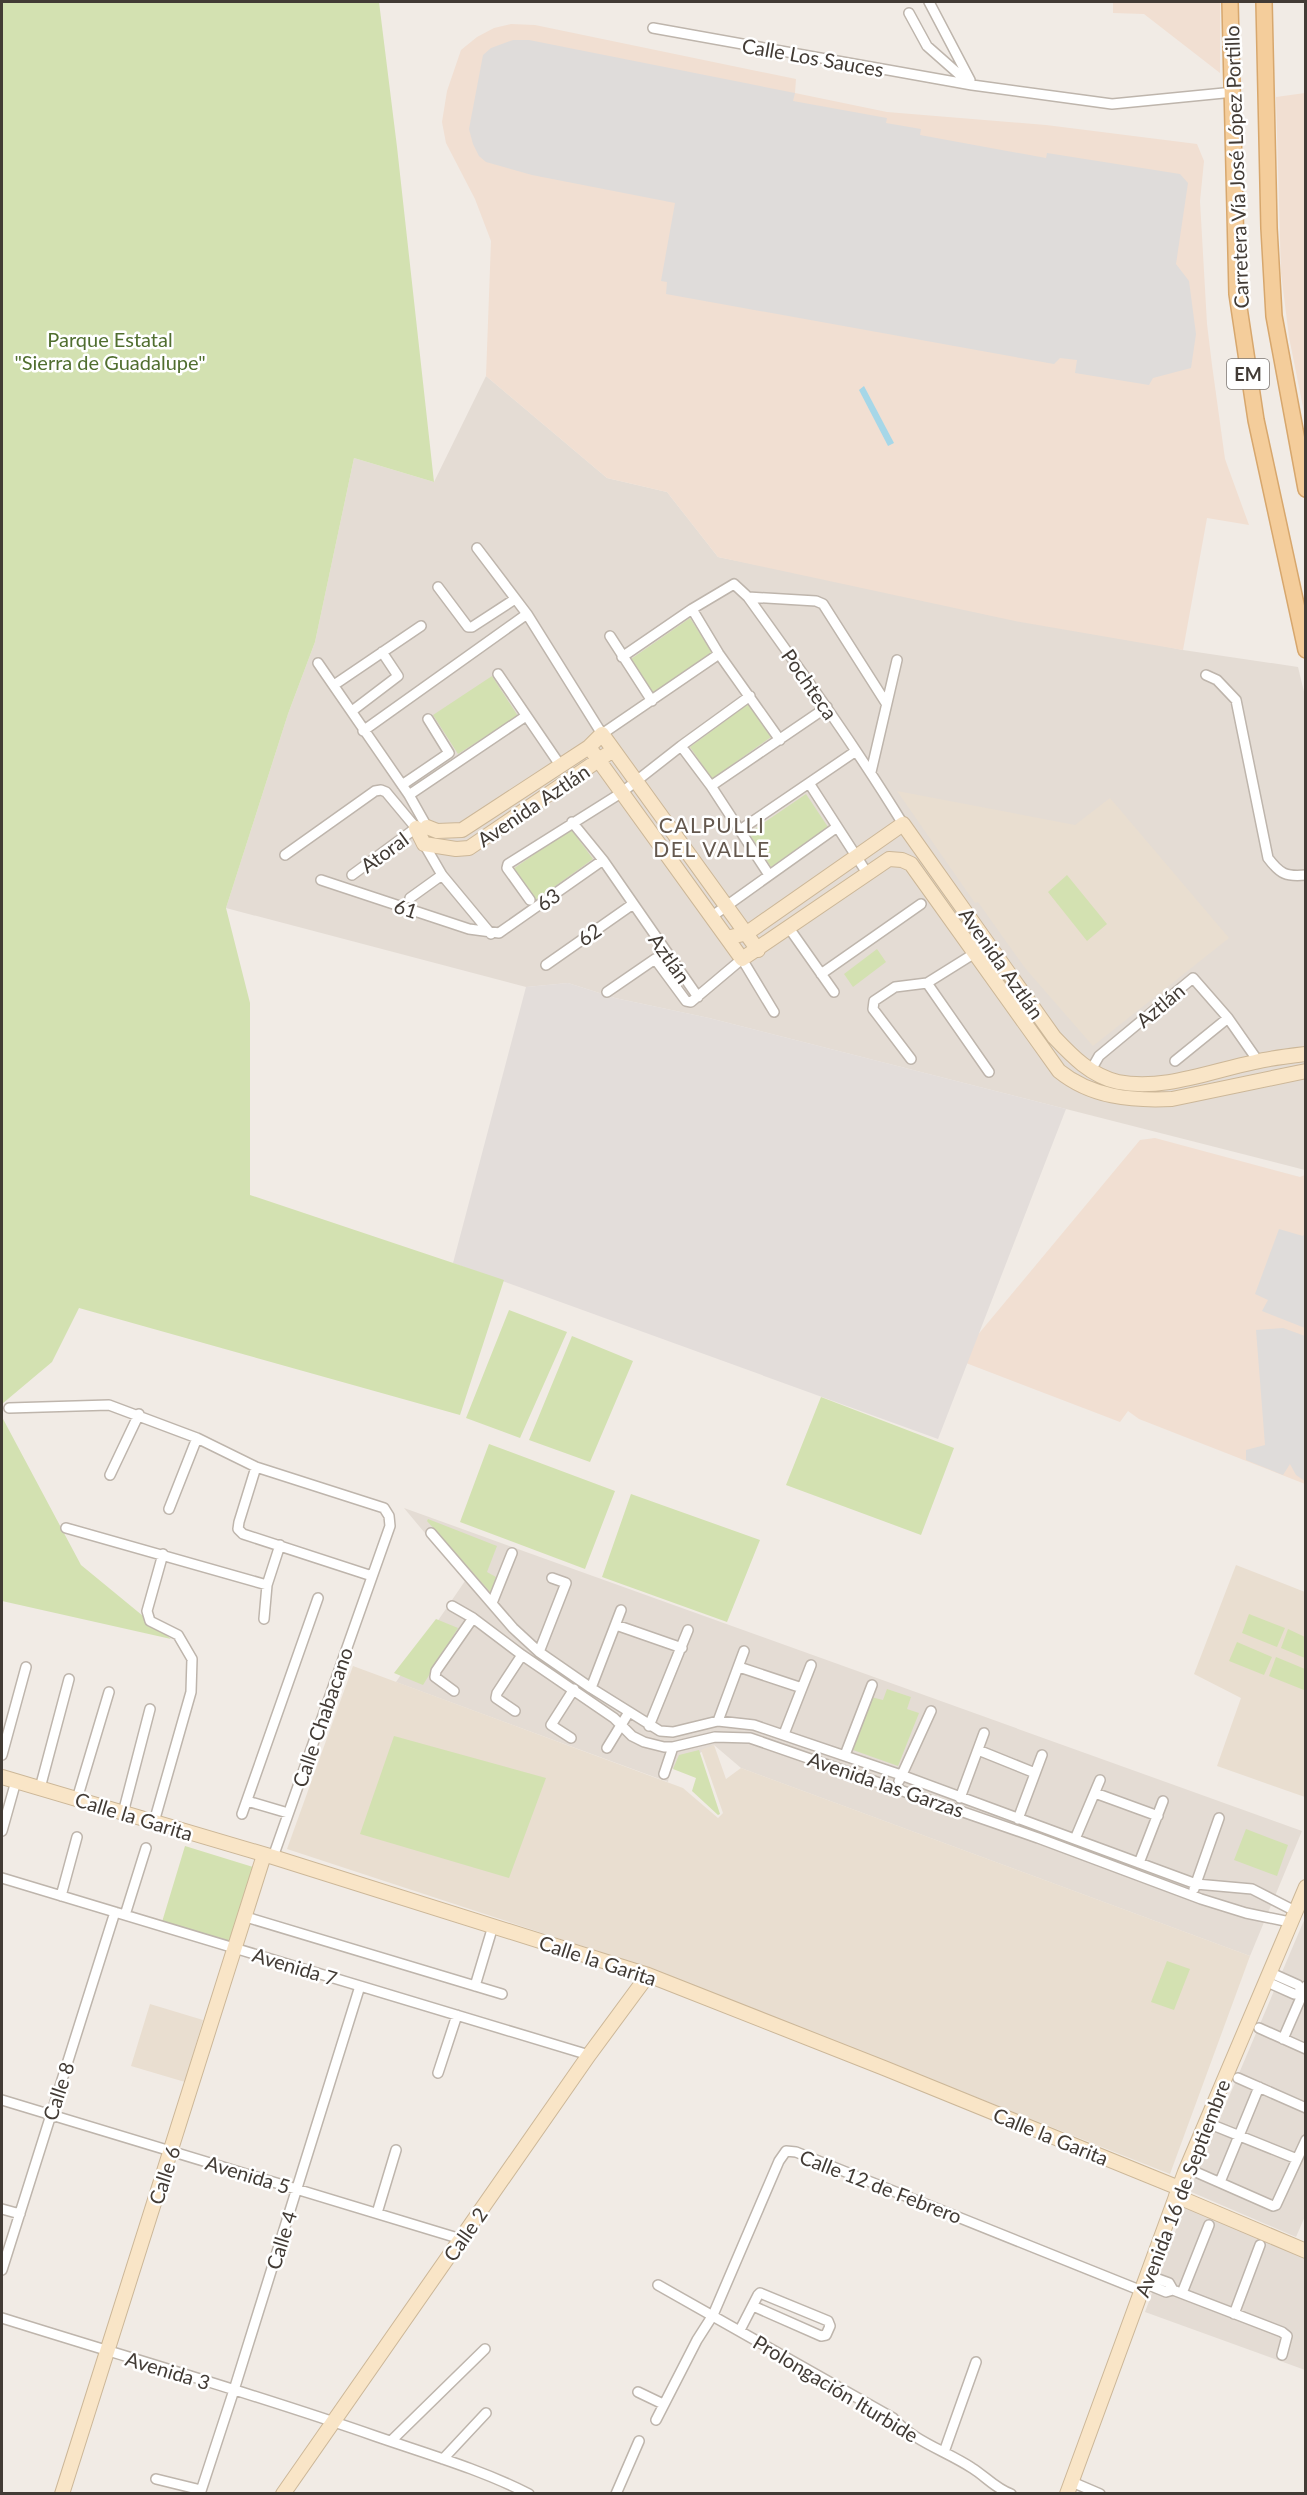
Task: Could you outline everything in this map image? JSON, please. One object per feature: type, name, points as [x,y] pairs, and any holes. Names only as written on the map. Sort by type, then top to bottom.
[{"type":"main road","name":"Carretera Vía José López Portillo","points":[[1230,2],[1237,294],[1256,420],[1305,650]]},
{"type":"main road","name":"Carretera Vía José López Portillo","points":[[1263,2],[1269,228],[1274,316],[1305,489]]},
{"type":"street","points":[[929,2],[972,85]]},
{"type":"street","points":[[909,13],[927,46],[972,85]]},
{"type":"street","name":"Calle Los Sauces","points":[[653,28],[972,85],[1112,104],[1233,92]]},
{"type":"street","points":[[477,548],[526,614],[602,734],[758,950]]},
{"type":"street","name":"Pochteca","points":[[692,609],[734,584],[748,597],[827,707],[903,824]]},
{"type":"street","points":[[438,587],[468,627],[472,627],[515,599]]},
{"type":"street","points":[[748,597],[807,600],[823,604],[886,703]]},
{"type":"street","points":[[622,657],[692,609],[719,654],[780,740]]},
{"type":"street","points":[[363,731],[526,614]]},
{"type":"street","points":[[334,685],[421,626]]},
{"type":"street","points":[[610,636],[652,701]]},
{"type":"street","points":[[352,711],[398,676],[382,652]]},
{"type":"street","points":[[602,734],[719,654]]},
{"type":"street","points":[[871,772],[897,660]]},
{"type":"street","points":[[318,663],[409,795],[421,828],[424,844]]},
{"type":"street","points":[[498,674],[560,765]]},
{"type":"street","points":[[1206,675],[1217,680],[1236,700],[1268,858],[1278,871],[1292,876],[1305,875]]},
{"type":"street","points":[[530,900],[507,866],[637,782],[681,746],[750,696]]},
{"type":"street","points":[[711,786],[827,707]]},
{"type":"street","points":[[409,795],[526,716]]},
{"type":"street","points":[[402,785],[449,753],[428,718]]},
{"type":"street","name":"Avenida Aztlán","points":[[421,828],[437,831],[462,830],[589,747],[602,734]]},
{"type":"street","points":[[681,746],[770,874]]},
{"type":"street","name":"Avenida Aztlán","points":[[589,747],[742,959],[867,873],[889,860],[902,860],[911,864],[1059,1071],[1073,1082],[1115,1097],[1149,1100],[1172,1099],[1305,1071]]},
{"type":"street","name":"Avenida Aztlán","points":[[424,844],[456,849],[469,848],[614,750]]},
{"type":"street","points":[[740,830],[856,751]]},
{"type":"street","points":[[809,783],[867,873]]},
{"type":"street","points":[[285,855],[375,791],[386,792],[421,828]]},
{"type":"street","name":"Aztlán","points":[[572,822],[603,860],[698,997],[742,959]]},
{"type":"street","points":[[727,938],[747,933],[903,824]]},
{"type":"street","name":"Avenida Aztlán","points":[[903,824],[1054,1037],[1077,1061],[1091,1070],[1117,1082],[1148,1084],[1172,1081],[1258,1061],[1305,1054]]},
{"type":"street","points":[[711,917],[837,827]]},
{"type":"street","name":"Atoral","points":[[352,875],[421,828]]},
{"type":"street","name":"Atoral","points":[[424,844],[442,875],[491,934]]},
{"type":"street","name":"63","points":[[491,934],[499,933],[603,860]]},
{"type":"street","points":[[923,880],[937,870]]},
{"type":"street","points":[[410,898],[442,875]]},
{"type":"street","name":"61","points":[[321,880],[469,929],[491,934]]},
{"type":"street","name":"62","points":[[546,965],[633,904]]},
{"type":"street","points":[[821,974],[921,904]]},
{"type":"street","points":[[789,928],[834,992]]},
{"type":"street","points":[[911,1059],[872,1005],[874,1001],[895,987],[927,983],[975,953]]},
{"type":"street","points":[[607,992],[655,958],[686,1001],[691,1002],[698,997]]},
{"type":"street","points":[[742,959],[774,1012]]},
{"type":"street","name":"Aztlán","points":[[1091,1070],[1098,1056],[1193,978],[1228,1018],[1258,1061]]},
{"type":"street","points":[[927,983],[989,1072]]},
{"type":"street","points":[[1175,1061],[1228,1018]]},
{"type":"street","points":[[9,1408],[109,1404],[197,1438],[256,1467],[238,1529],[243,1534],[372,1576]]},
{"type":"street","points":[[110,1475],[139,1414]]},
{"type":"street","points":[[170,1509],[197,1438]]},
{"type":"street","name":"Calle Chabacano","points":[[256,1467],[384,1508],[389,1516],[390,1526],[288,1814],[268,1856]]},
{"type":"street","points":[[66,1528],[163,1554],[267,1586]]},
{"type":"street","points":[[431,1533],[513,1628],[502,1639],[452,1606]]},
{"type":"street","points":[[264,1619],[267,1586],[280,1545]]},
{"type":"street","points":[[492,1603],[512,1553]]},
{"type":"street","points":[[154,1822],[191,1692],[192,1659],[178,1635],[150,1621],[147,1611],[163,1554]]},
{"type":"street","points":[[539,1652],[566,1583],[552,1578]]},
{"type":"street","points":[[242,1814],[318,1598]]},
{"type":"street","points":[[591,1688],[621,1610]]},
{"type":"street","points":[[454,1691],[435,1677],[436,1671],[473,1618]]},
{"type":"street","points":[[616,1625],[682,1648]]},
{"type":"street","name":"Avenida las Garzas","points":[[513,1628],[539,1652],[649,1726],[660,1731],[673,1732],[718,1721],[754,1725],[845,1755],[1018,1819],[1039,1833],[1075,1839],[1196,1884],[1251,1889],[1293,1917]]},
{"type":"street","points":[[649,1726],[688,1630]]},
{"type":"street","name":"Avenida las Garzas","points":[[502,1639],[614,1718],[620,1726],[644,1742],[673,1747],[715,1737],[750,1738],[896,1789],[1039,1833],[1191,1896],[1246,1913],[1293,1917]]},
{"type":"street","points":[[718,1721],[744,1651]]},
{"type":"street","points":[[515,1711],[496,1698],[522,1655]]},
{"type":"street","points":[[784,1734],[811,1665]]},
{"type":"street","points":[[2,1755],[26,1667]]},
{"type":"street","points":[[739,1667],[802,1689]]},
{"type":"street","points":[[40,1788],[69,1679]]},
{"type":"street","points":[[845,1755],[872,1684]]},
{"type":"street","points":[[571,1738],[551,1725],[574,1689]]},
{"type":"street","points":[[77,1799],[109,1692]]},
{"type":"street","points":[[123,1813],[150,1708]]},
{"type":"street","points":[[896,1789],[931,1711]]},
{"type":"street","points":[[607,1748],[629,1712]]},
{"type":"street","points":[[960,1798],[984,1732]]},
{"type":"street","points":[[664,1774],[673,1747]]},
{"type":"street","points":[[978,1750],[1035,1773]]},
{"type":"street","points":[[1018,1819],[1042,1755]]},
{"type":"street","name":"Calle la Garita","points":[[2,1776],[268,1856],[648,1975],[895,2072],[1177,2192],[1305,2251]]},
{"type":"street","points":[[1075,1839],[1100,1780]]},
{"type":"street","points":[[2,1831],[16,1781]]},
{"type":"street","points":[[1095,1793],[1158,1816]]},
{"type":"street","points":[[247,1801],[288,1814]]},
{"type":"street","points":[[1139,1863],[1163,1801]]},
{"type":"street","points":[[1191,1896],[1219,1818]]},
{"type":"street","points":[[61,1896],[77,1838]]},
{"type":"street","name":"Calle 8","points":[[2,2270],[51,2115],[120,1914],[146,1848]]},
{"type":"street","name":"Calle 6","points":[[62,2493],[246,1917],[268,1856]]},
{"type":"street","name":"Avenida 7","points":[[2,1878],[589,2055]]},
{"type":"street","name":"Avenida 16 de Septiembre","points":[[1069,2488],[1177,2192],[1305,1887]]},
{"type":"street","points":[[246,1917],[502,1994]]},
{"type":"street","points":[[475,1986],[493,1926]]},
{"type":"street","name":"Calle 2","points":[[283,2493],[589,2055],[648,1975]]},
{"type":"street","points":[[1267,1977],[1294,1994],[1305,1991]]},
{"type":"street","name":"Calle 4","points":[[200,2492],[360,1986]]},
{"type":"street","points":[[1283,2039],[1305,1991]]},
{"type":"street","points":[[438,2073],[457,2015]]},
{"type":"street","points":[[1259,2028],[1305,2049]]},
{"type":"street","points":[[1238,2078],[1305,2108]]},
{"type":"street","points":[[1220,2182],[1259,2087]]},
{"type":"street","name":"Avenida 5","points":[[2,2100],[461,2239]]},
{"type":"street","points":[[1206,2122],[1297,2159]]},
{"type":"street","points":[[1198,2173],[1273,2206],[1276,2205],[1305,2140]]},
{"type":"street","points":[[377,2213],[396,2150]]},
{"type":"street","name":"Calle 12 de Febrero","points":[[713,2315],[779,2161],[786,2151],[807,2156],[1144,2283]]},
{"type":"street","points":[[2,2209],[20,2214]]},
{"type":"street","points":[[1178,2292],[1209,2225]]},
{"type":"street","points":[[1234,2313],[1260,2245]]},
{"type":"street","points":[[1144,2283],[1166,2292],[1178,2292],[1282,2332],[1287,2336],[1282,2355]]},
{"type":"street","name":"Prolongación Iturbide","points":[[658,2284],[893,2418],[902,2429],[971,2467],[1003,2491],[1011,2493]]},
{"type":"street","points":[[740,2330],[760,2293],[828,2321],[830,2326],[826,2335],[821,2336],[753,2306]]},
{"type":"street","points":[[656,2420],[697,2340],[713,2315]]},
{"type":"street","name":"Avenida 3","points":[[2,2318],[334,2421],[443,2459],[529,2493]]},
{"type":"street","points":[[391,2441],[485,2349]]},
{"type":"street","points":[[944,2452],[976,2362]]},
{"type":"street","points":[[638,2392],[663,2404]]},
{"type":"street","points":[[443,2459],[486,2413]]},
{"type":"street","points":[[616,2493],[639,2441]]},
{"type":"street","points":[[156,2479],[200,2492]]},
{"type":"street","points":[[1069,2488],[1100,2493]]},
{"type":"shaded area","points":[[1113,2],[1220,2],[1220,73],[1144,14],[1113,13]]},
{"type":"shaded area","points":[[511,24],[535,25],[796,79],[795,93],[887,112],[1046,125],[1197,144],[1204,161],[1200,201],[1207,324],[1212,365],[1225,459],[1249,525],[1207,518],[1183,650],[1015,621],[718,557],[667,492],[607,478],[486,376],[491,241],[475,199],[446,143],[442,122],[447,91],[461,50],[477,37],[494,28]]},
{"type":"shaded area","points":[[513,40],[529,40],[795,93],[793,101],[887,118],[886,123],[921,129],[920,135],[1046,158],[1047,153],[1180,174],[1188,183],[1176,264],[1189,281],[1196,334],[1191,368],[1153,378],[1149,385],[1075,373],[1077,360],[1060,358],[1054,364],[666,294],[667,282],[661,281],[675,203],[532,175],[486,162],[479,156],[469,129],[483,55],[491,48]]},
{"type":"shaded area","points":[[1306,93],[1305,417],[1289,337],[1281,273],[1276,97]]},
{"type":"shaded area","name":"CALPULLI DEL VALLE","points":[[486,376],[607,478],[667,492],[718,557],[1183,650],[1298,667],[1306,700],[1305,1170],[709,1018],[615,998],[568,983],[526,987],[226,908],[288,714],[315,642],[354,458],[434,482]]},
{"type":"shaded area","points":[[897,791],[1075,825],[1110,798],[1229,938],[1093,1046],[1025,968],[978,902],[975,903]]},
{"type":"shaded area","points":[[568,983],[615,998],[709,1018],[1066,1109],[938,1439],[453,1263],[526,987]]},
{"type":"shaded area","points":[[1155,1138],[1300,1177],[1305,1175],[1305,1484],[1139,1419],[1128,1411],[1120,1422],[966,1363],[976,1337],[1140,1140]]},
{"type":"shaded area","points":[[1279,1229],[1303,1236],[1305,1233],[1305,1328],[1262,1311],[1268,1300],[1255,1294]]},
{"type":"shaded area","points":[[1283,1328],[1305,1336],[1305,1481],[1296,1475],[1290,1464],[1283,1475],[1246,1460],[1246,1450],[1265,1445],[1256,1330]]},
{"type":"shaded area","points":[[404,1508],[1302,1831],[1250,1956],[741,1768],[714,1745],[670,1770],[668,1782],[396,1682],[465,1581]]},
{"type":"shaded area","points":[[1236,1565],[1305,1592],[1305,1797],[1217,1766],[1241,1698],[1194,1674]]},
{"type":"shaded area","points":[[353,1666],[683,1788],[718,1818],[723,1813],[701,1750],[714,1745],[726,1779],[741,1768],[1250,1956],[1170,2174],[652,1969],[287,1849]]},
{"type":"shaded area","points":[[1305,1918],[1306,2214],[1296,2237],[1189,2191]]},
{"type":"shaded area","points":[[150,2004],[203,2020],[185,2082],[131,2066]]},
{"type":"shaded area","points":[[1186,2203],[1305,2253],[1305,2370],[1145,2312]]},
{"type":"green space","name":"Parque Estatal \"Sierra de Guadalupe\"","points":[[2,2],[379,2],[434,482],[354,458],[315,642],[288,714],[226,908],[250,1003],[250,1195],[504,1280],[460,1415],[79,1308],[52,1362],[2,1404]]},
{"type":"green space","points":[[690,618],[712,652],[652,696],[631,659]]},
{"type":"green space","points":[[492,676],[518,716],[458,754],[433,715]]},
{"type":"green space","points":[[748,704],[771,737],[712,779],[690,747]]},
{"type":"green space","points":[[806,794],[828,827],[771,867],[749,833]]},
{"type":"green space","points":[[571,829],[593,859],[536,900],[513,869]]},
{"type":"green space","points":[[1067,875],[1107,924],[1087,941],[1048,892]]},
{"type":"green space","points":[[877,949],[886,962],[853,987],[844,974]]},
{"type":"green space","points":[[509,1310],[567,1332],[520,1438],[466,1418]]},
{"type":"green space","points":[[572,1336],[633,1361],[590,1462],[529,1440]]},
{"type":"green space","points":[[821,1397],[954,1448],[921,1535],[786,1485]]},
{"type":"green space","points":[[2,1417],[81,1565],[171,1639],[2,1601]]},
{"type":"green space","points":[[489,1444],[615,1491],[585,1569],[460,1522]]},
{"type":"green space","points":[[631,1494],[760,1540],[727,1622],[602,1577]]},
{"type":"green space","points":[[428,1519],[497,1546],[487,1572],[496,1577],[491,1593],[427,1521]]},
{"type":"green space","points":[[1249,1614],[1285,1628],[1277,1647],[1242,1633]]},
{"type":"green space","points":[[436,1619],[458,1628],[423,1685],[394,1673]]},
{"type":"green space","points":[[1288,1629],[1305,1637],[1305,1658],[1281,1648]]},
{"type":"green space","points":[[1237,1642],[1272,1657],[1264,1675],[1229,1661]]},
{"type":"green space","points":[[1276,1657],[1305,1669],[1304,1690],[1269,1676]]},
{"type":"green space","points":[[887,1689],[911,1697],[907,1709],[919,1713],[898,1766],[853,1750],[871,1697],[883,1700]]},
{"type":"green space","points":[[394,1736],[546,1778],[509,1878],[360,1834]]},
{"type":"green space","points":[[699,1750],[720,1814],[718,1815],[692,1791],[696,1778],[673,1769],[679,1755]]},
{"type":"green space","points":[[1246,1829],[1288,1845],[1277,1876],[1234,1860]]},
{"type":"green space","points":[[185,1846],[253,1867],[230,1942],[162,1922]]},
{"type":"green space","points":[[1167,1961],[1190,1969],[1174,2010],[1151,2002]]},
{"type":"water","points":[[864,386],[894,443],[888,446],[859,390]]},
{"type":"district","name":"CALPULLI DEL VALLE","points":[[712,836]]}]
